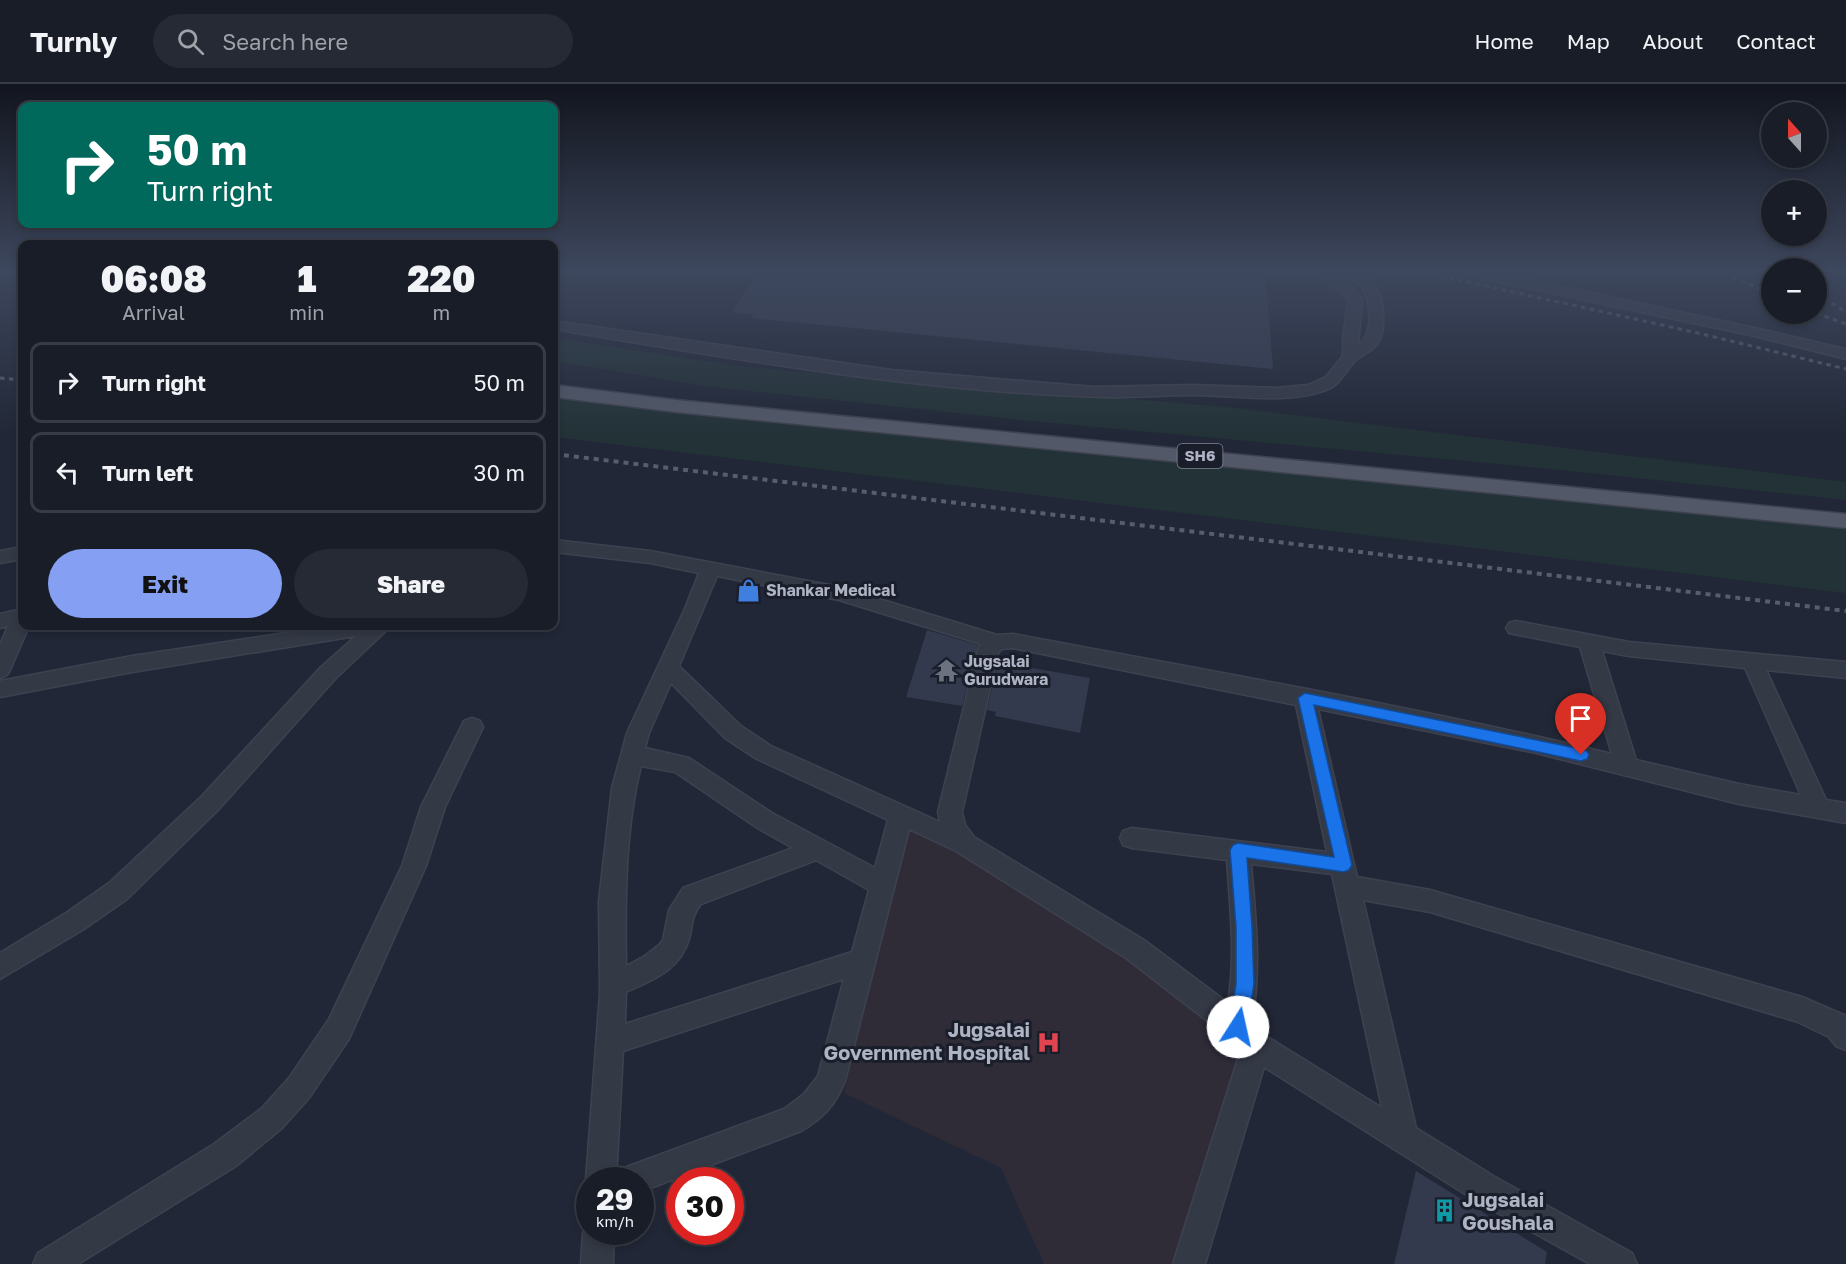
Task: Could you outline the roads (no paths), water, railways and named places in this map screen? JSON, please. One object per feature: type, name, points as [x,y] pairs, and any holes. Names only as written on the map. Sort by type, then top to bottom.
[{"type":"main road","name":"SH6","points":[[558,378],[940,421],[1606,485],[1846,504]]},
{"type":"main road","name":"SH6","points":[[558,391],[735,412],[1846,521]]},
{"type":"street","points":[[1351,356],[1352,325]]},
{"type":"street","points":[[558,326],[820,365],[996,385],[1094,392],[1310,390],[1334,379],[1351,356],[1370,343],[1375,325]]},
{"type":"street","points":[[1722,325],[1846,354]]},
{"type":"street","points":[[558,546],[650,557],[840,594],[997,642],[1013,641],[1536,744],[1739,794],[1846,813]]},
{"type":"street","points":[[0,557],[18,554]]},
{"type":"street","points":[[602,1167],[613,985],[612,901],[624,788],[638,733],[710,569]]},
{"type":"street","points":[[0,621],[18,618]]},
{"type":"street","points":[[0,670],[18,627]]},
{"type":"street","points":[[1516,628],[1629,649],[1846,670]]},
{"type":"street","points":[[0,689],[132,664],[352,630]]},
{"type":"street","points":[[0,967],[75,921],[118,891],[210,803],[273,731],[374,630]]},
{"type":"street","points":[[965,844],[954,829],[950,812],[988,651],[997,642]]},
{"type":"street","points":[[1589,642],[1627,766]]},
{"type":"street","points":[[1752,660],[1818,808]]},
{"type":"street","points":[[668,667],[733,732],[763,752],[965,844],[1135,949],[1244,1035],[1403,1138],[1484,1188],[1621,1264]]},
{"type":"street","points":[[1305,698],[1403,1138]]},
{"type":"street","points":[[49,1264],[225,1155],[272,1118],[299,1088],[339,1029],[414,866],[433,807],[472,727]]},
{"type":"street","points":[[632,755],[681,764],[765,820],[883,885]]},
{"type":"street","points":[[654,1172],[791,1121],[810,1112],[822,1099],[831,1081],[901,815]]},
{"type":"street","points":[[1132,838],[1238,850],[1346,876],[1839,1022]]},
{"type":"street","points":[[613,985],[669,954],[674,945],[682,905],[692,896],[818,849]]},
{"type":"street","points":[[1189,1264],[1251,1062],[1244,1035],[1244,927],[1238,850]]},
{"type":"street","points":[[610,1042],[863,961]]},
{"type":"street","points":[[597,1264],[598,1245]]},
{"type":"railway","points":[[1662,325],[1846,369]]},
{"type":"railway","points":[[0,378],[18,380]]},
{"type":"railway","points":[[558,454],[1846,611]]},
{"type":"place","name":"Shankar Medical","points":[[748,590]]},
{"type":"place","name":"Jugsalai Gurudwara","points":[[946,670]]},
{"type":"place","name":"Jugsalai Government Hospital","points":[[1048,1042]]},
{"type":"place","name":"Jugsalai Goushala","points":[[1444,1211]]}]
